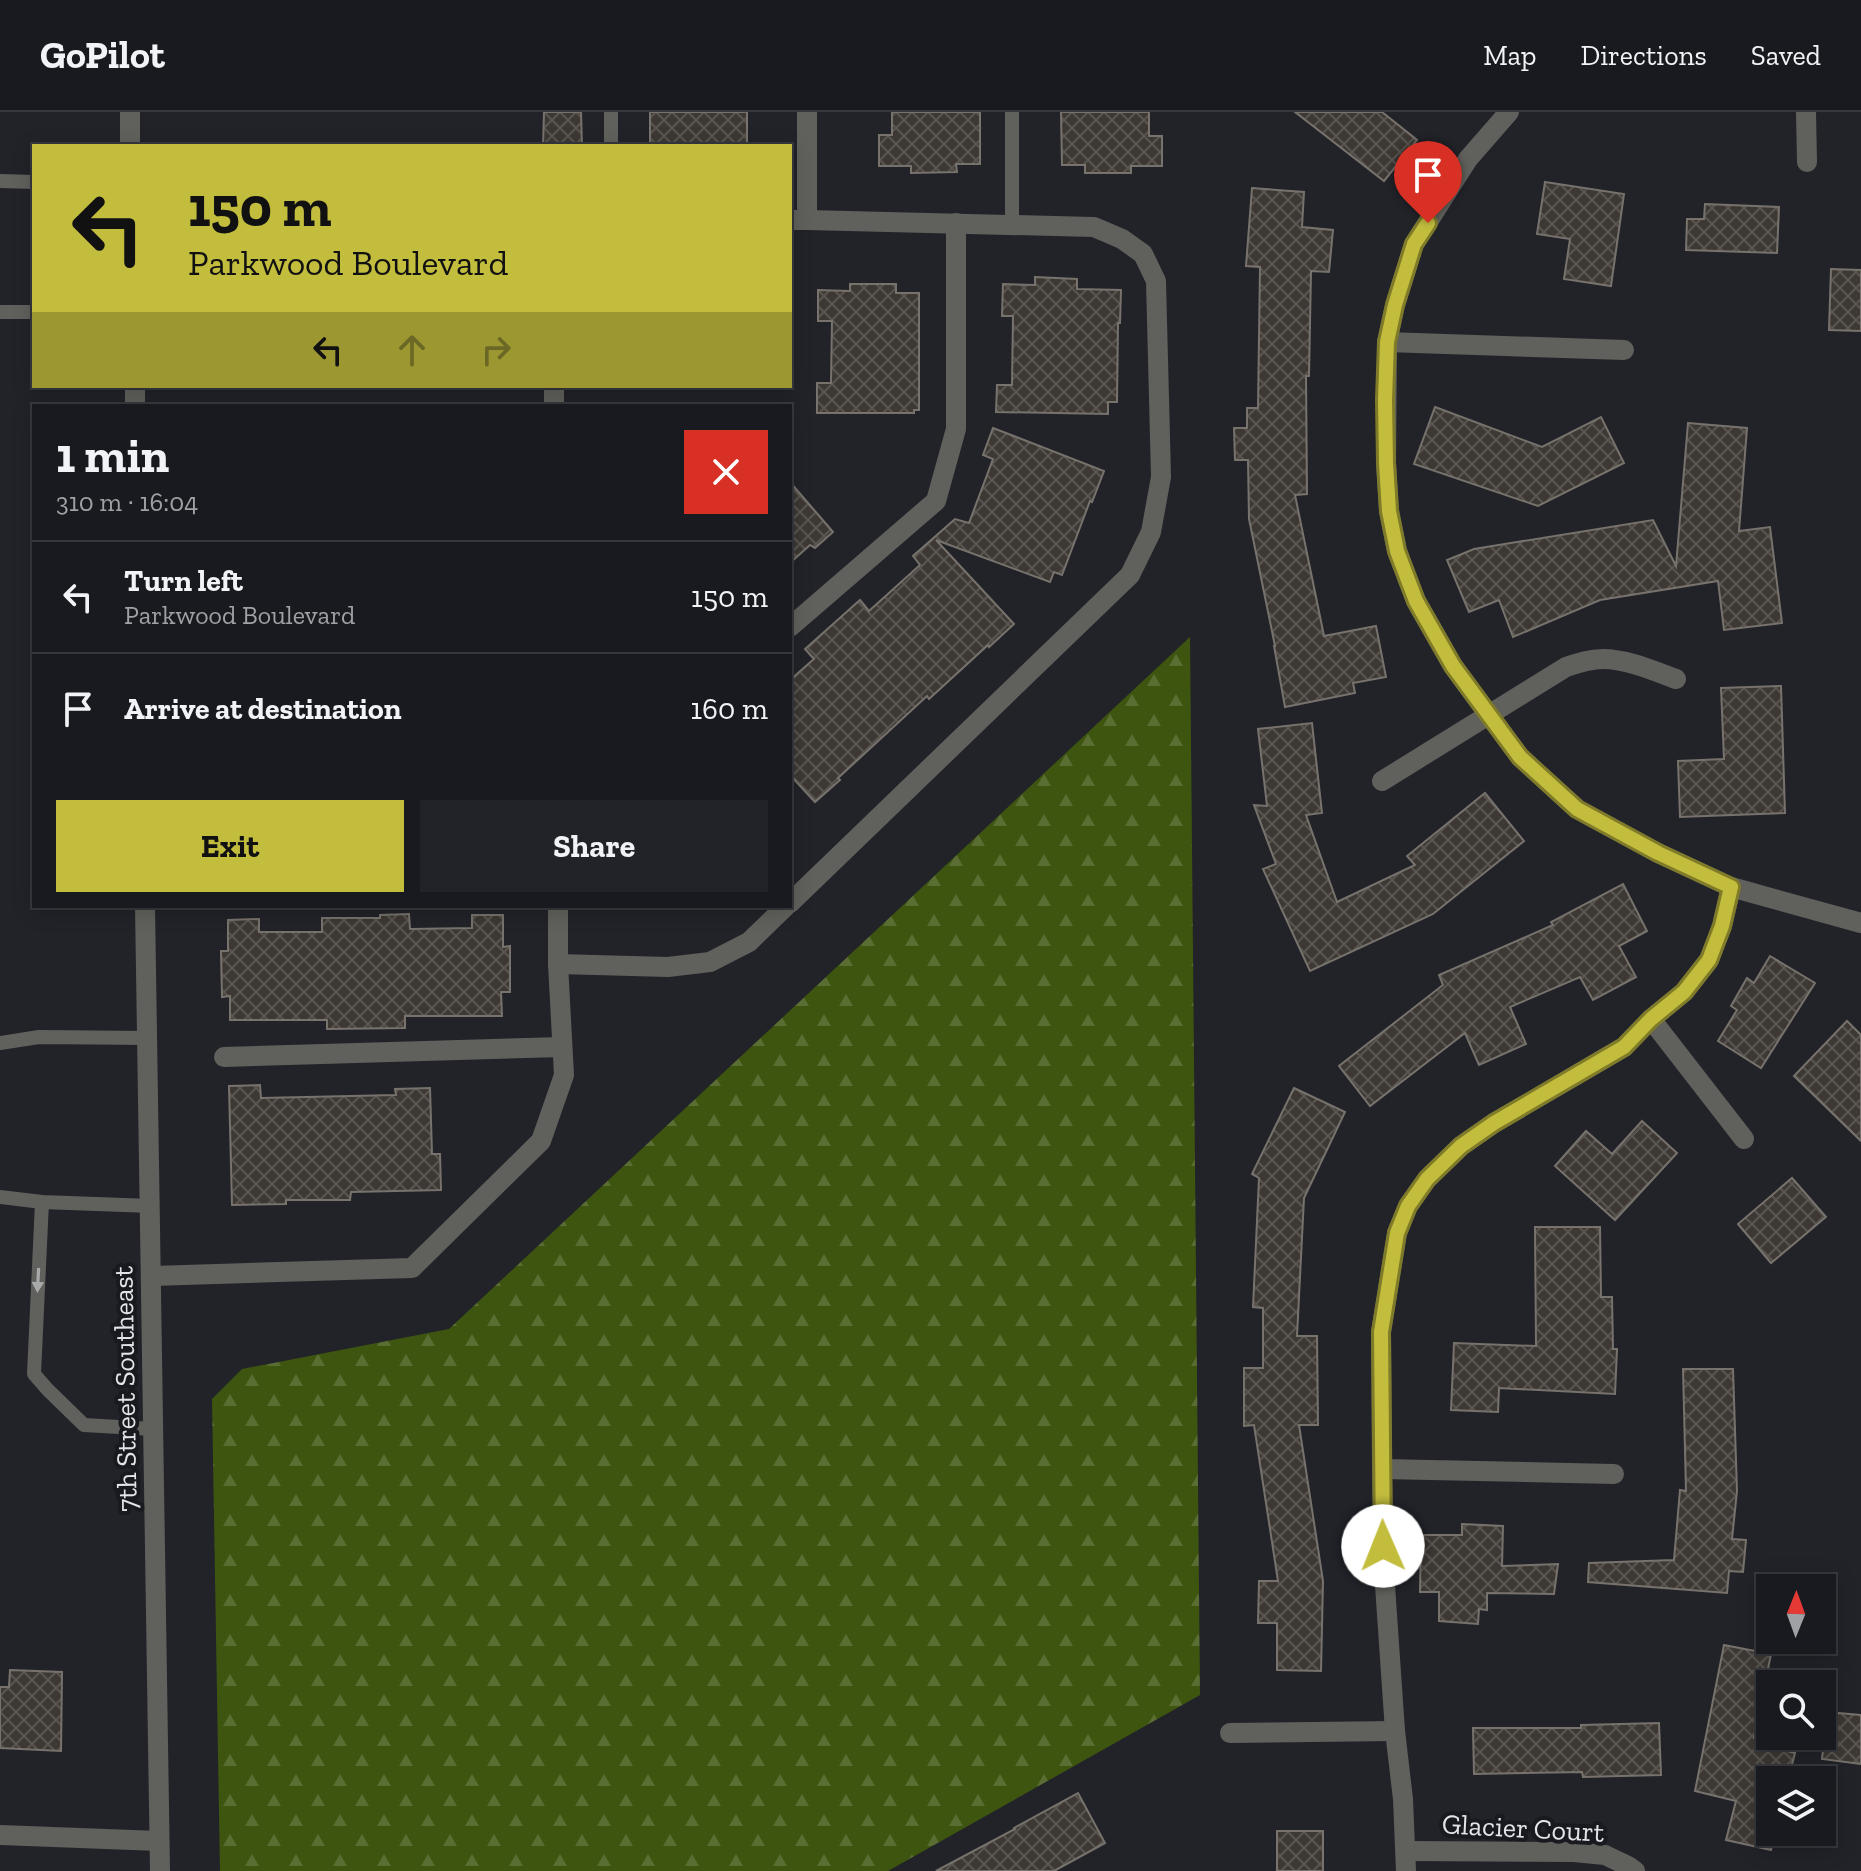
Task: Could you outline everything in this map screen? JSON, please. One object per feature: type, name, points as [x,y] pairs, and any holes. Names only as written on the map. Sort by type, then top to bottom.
[{"type":"street","points":[[130,112],[130,144]]},
{"type":"street","points":[[792,900],[1130,575],[1151,532],[1161,477],[1156,281],[1143,254],[1122,239],[1094,227],[799,220],[807,112]]},
{"type":"street","points":[[1507,112],[1468,159],[1414,244],[1387,342],[1385,400],[1389,511],[1397,551],[1416,601],[1453,666],[1520,757],[1577,809],[1658,853],[1731,887],[1861,923]]},
{"type":"street","points":[[1806,112],[1807,162]]},
{"type":"street","points":[[792,625],[936,501],[956,429],[956,223]]},
{"type":"street","points":[[1387,342],[1624,350]]},
{"type":"street","points":[[1382,781],[1566,667],[1583,661],[1604,659],[1647,668],[1676,679]]},
{"type":"street","points":[[1406,1861],[1384,1571],[1382,1469],[1381,1332],[1397,1233],[1408,1206],[1427,1179],[1461,1146],[1494,1123],[1624,1047],[1684,992],[1709,960],[1722,926],[1731,887]]},
{"type":"street","name":"7th Street Southeast","points":[[145,908],[160,1871]]},
{"type":"street","points":[[152,1276],[412,1268],[541,1141],[564,1075],[558,908]]},
{"type":"street","points":[[558,964],[668,967],[710,962],[749,942],[784,908]]},
{"type":"street","points":[[1651,1019],[1744,1139]]},
{"type":"street","points":[[224,1057],[562,1047]]},
{"type":"street","points":[[1382,1469],[1614,1474]]},
{"type":"street","points":[[1230,1733],[1395,1731]]},
{"type":"street","points":[[0,1835],[159,1841]]},
{"type":"street","name":"Glacier Court","points":[[1406,1861],[1574,1852],[1605,1855],[1635,1871]]},
{"type":"lane","points":[[611,112],[611,144]]},
{"type":"lane","points":[[1012,112],[1012,225]]},
{"type":"lane","points":[[0,181],[32,182]]},
{"type":"lane","points":[[0,312],[32,312]]},
{"type":"lane","points":[[0,1043],[39,1037],[148,1038]]},
{"type":"lane","points":[[0,1197],[42,1202],[151,1206]]},
{"type":"lane","points":[[42,1202],[34,1374],[84,1425],[154,1429]]},
{"type":"green space","points":[[1190,637],[1200,1695],[888,1871],[220,1871],[212,1399],[242,1369],[449,1329]]},
{"type":"building","points":[[544,112],[581,112],[582,144],[543,144]]},
{"type":"building","points":[[650,112],[747,112],[747,144],[650,144]]},
{"type":"building","points":[[892,112],[980,112],[980,164],[956,164],[957,172],[911,173],[911,166],[879,166],[879,135],[892,135]]},
{"type":"building","points":[[1061,112],[1149,112],[1149,136],[1162,136],[1162,166],[1131,166],[1131,173],[1085,173],[1085,165],[1062,165]]},
{"type":"building","points":[[1295,112],[1382,112],[1417,140],[1384,181]]},
{"type":"building","points":[[1545,182],[1624,194],[1611,286],[1564,279],[1570,239],[1537,234]]},
{"type":"building","points":[[1252,188],[1304,192],[1302,227],[1333,230],[1329,272],[1311,271],[1309,376],[1306,376],[1307,494],[1295,495],[1324,636],[1376,626],[1386,677],[1353,683],[1355,693],[1285,707],[1249,519],[1248,460],[1235,460],[1234,428],[1247,428],[1247,408],[1258,408],[1260,267],[1246,266]]},
{"type":"building","points":[[1705,204],[1779,207],[1777,253],[1686,250],[1687,219],[1704,219]]},
{"type":"building","points":[[1831,269],[1861,270],[1861,331],[1829,330]]},
{"type":"building","points":[[1035,277],[1077,279],[1077,289],[1121,290],[1117,402],[1108,402],[1108,414],[996,412],[997,385],[1012,385],[1013,316],[1002,316],[1003,284],[1035,285]]},
{"type":"building","points":[[850,284],[896,284],[896,293],[919,293],[919,410],[914,410],[914,413],[817,413],[817,383],[831,383],[832,321],[818,321],[818,290],[850,291]]},
{"type":"building","points":[[1435,407],[1542,447],[1601,417],[1624,463],[1538,506],[1414,464]]},
{"type":"building","points":[[1688,423],[1747,428],[1739,531],[1770,527],[1782,623],[1724,630],[1718,581],[1600,600],[1513,637],[1499,600],[1469,612],[1447,560],[1474,549],[1653,520],[1676,566]]},
{"type":"building","points":[[993,428],[1104,471],[1062,575],[1054,572],[1050,582],[936,540],[1014,624],[929,699],[927,696],[815,802],[792,777],[792,678],[814,659],[805,649],[860,600],[869,611],[920,565],[913,556],[955,519],[969,523],[993,459],[983,455]]},
{"type":"building","points":[[792,484],[833,532],[815,548],[810,545],[792,561]]},
{"type":"building","points":[[1781,686],[1785,813],[1680,817],[1678,761],[1724,759],[1721,688]]},
{"type":"building","points":[[1312,723],[1322,813],[1306,815],[1337,902],[1415,865],[1407,856],[1485,793],[1524,841],[1433,914],[1310,971],[1263,869],[1276,864],[1254,805],[1267,806],[1258,729]]},
{"type":"building","points":[[1623,884],[1647,931],[1619,946],[1636,977],[1593,1000],[1580,977],[1510,1007],[1526,1044],[1479,1065],[1465,1033],[1370,1106],[1339,1066],[1443,985],[1439,975],[1553,925],[1551,922]]},
{"type":"building","points":[[409,914],[410,929],[472,928],[472,915],[503,915],[503,947],[510,946],[510,992],[501,992],[502,1016],[405,1016],[405,1028],[327,1029],[327,1020],[230,1020],[230,996],[222,997],[221,951],[228,951],[228,920],[259,919],[259,932],[322,932],[322,918],[380,918],[380,915]]},
{"type":"building","points":[[1770,956],[1815,983],[1761,1068],[1718,1041],[1737,1010],[1731,1006],[1747,978],[1754,983]]},
{"type":"building","points":[[1847,1021],[1861,1035],[1861,1141],[1794,1076]]},
{"type":"building","points":[[260,1085],[261,1098],[396,1095],[395,1089],[430,1088],[432,1154],[440,1154],[441,1190],[351,1192],[350,1200],[286,1200],[286,1204],[232,1205],[229,1086]]},
{"type":"building","points":[[1294,1088],[1345,1112],[1304,1198],[1297,1336],[1317,1336],[1318,1425],[1299,1425],[1323,1581],[1321,1671],[1277,1670],[1277,1623],[1258,1623],[1259,1581],[1278,1581],[1254,1425],[1244,1426],[1244,1368],[1263,1368],[1263,1308],[1253,1307],[1259,1178],[1252,1174]]},
{"type":"building","points":[[1642,1121],[1677,1153],[1615,1220],[1555,1166],[1586,1131],[1612,1154]]},
{"type":"building","points":[[1792,1178],[1826,1217],[1771,1263],[1738,1224]]},
{"type":"building","points":[[1535,1227],[1600,1227],[1601,1297],[1612,1297],[1613,1349],[1617,1349],[1615,1394],[1499,1388],[1498,1412],[1451,1410],[1454,1343],[1536,1346]]},
{"type":"building","points":[[1683,1369],[1733,1369],[1737,1491],[1732,1539],[1746,1540],[1743,1572],[1729,1571],[1727,1593],[1588,1582],[1589,1563],[1674,1560],[1680,1490],[1686,1491]]},
{"type":"building","points":[[1462,1524],[1503,1526],[1502,1566],[1558,1564],[1554,1594],[1487,1593],[1487,1610],[1479,1609],[1478,1624],[1439,1621],[1439,1592],[1420,1592],[1421,1535],[1462,1535]]},
{"type":"building","points":[[1724,1645],[1756,1651],[1756,1654],[1771,1654],[1768,1670],[1756,1670],[1756,1750],[1795,1753],[1792,1766],[1756,1766],[1756,1846],[1772,1846],[1771,1850],[1726,1840],[1736,1801],[1695,1791]]},
{"type":"building","points":[[10,1670],[62,1672],[61,1751],[0,1748],[0,1687],[9,1687]]},
{"type":"building","points":[[1836,1713],[1861,1715],[1861,1764],[1822,1759],[1823,1750],[1836,1750]]},
{"type":"building","points":[[1659,1723],[1661,1775],[1583,1777],[1582,1772],[1474,1774],[1473,1728],[1581,1728],[1581,1725]]},
{"type":"building","points":[[1078,1793],[1105,1843],[1054,1871],[936,1871],[1015,1829]]},
{"type":"building","points":[[1277,1831],[1323,1831],[1323,1871],[1277,1871]]},
{"type":"route","points":[[1383,1546],[1381,1332],[1397,1233],[1408,1206],[1427,1179],[1461,1146],[1494,1123],[1624,1047],[1684,992],[1709,960],[1722,926],[1731,887],[1658,853],[1577,809],[1520,757],[1453,666],[1416,601],[1397,551],[1389,511],[1385,400],[1387,342],[1395,305],[1414,244],[1428,223]]}]
